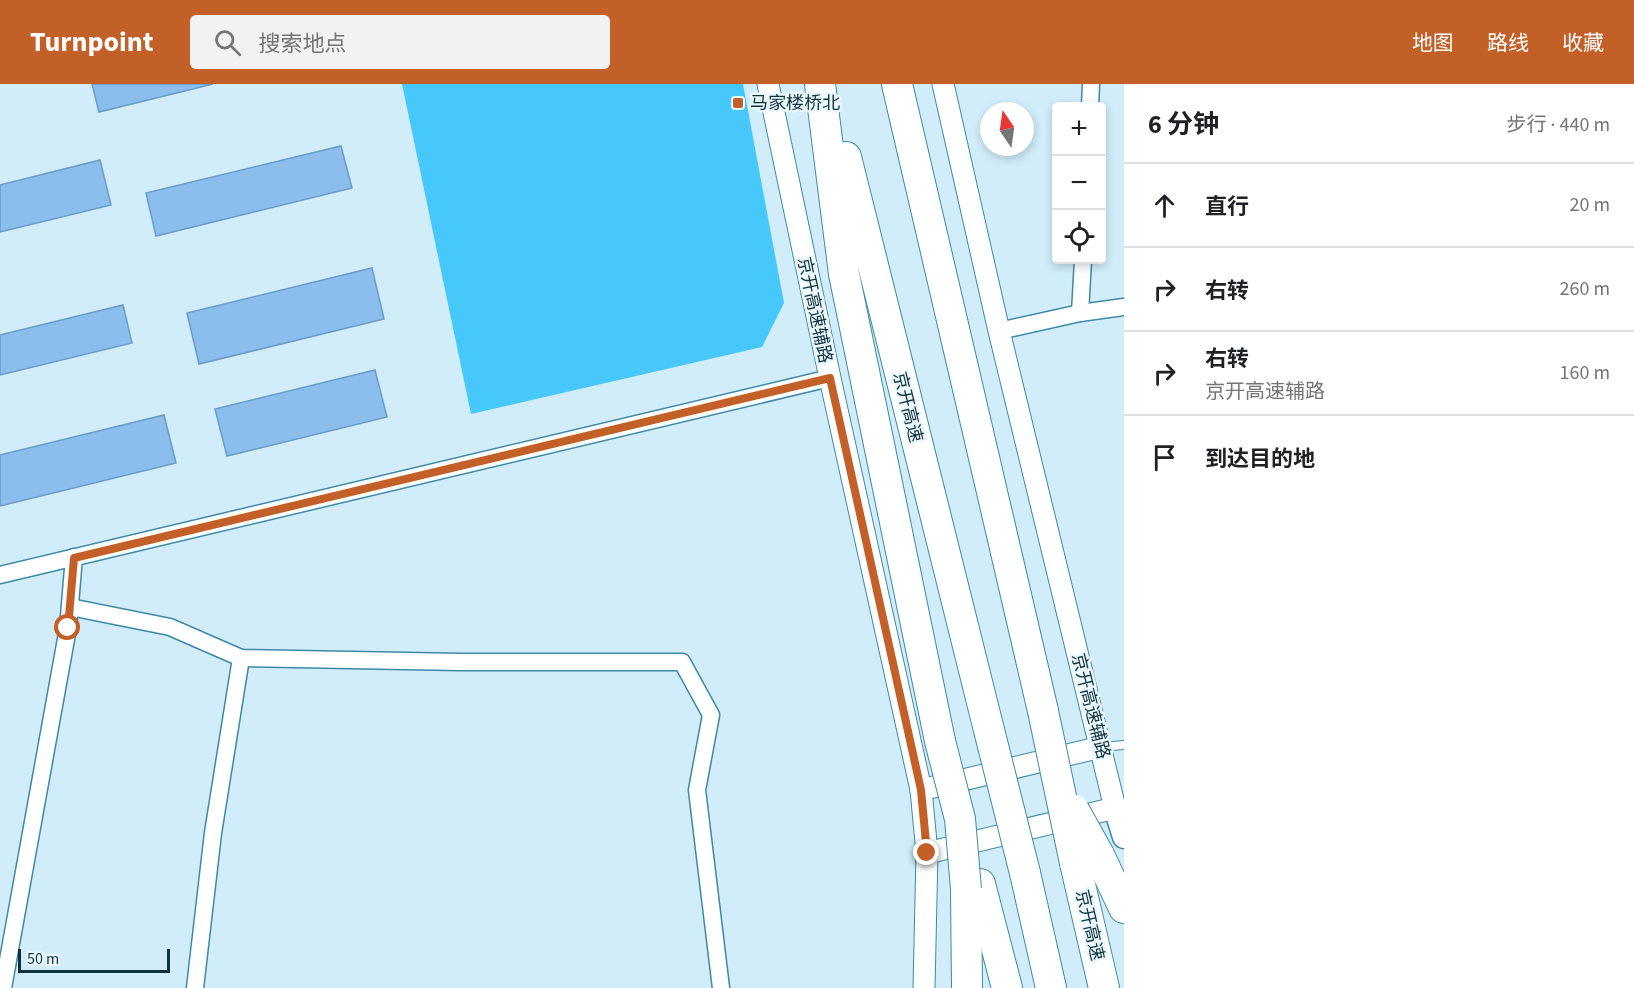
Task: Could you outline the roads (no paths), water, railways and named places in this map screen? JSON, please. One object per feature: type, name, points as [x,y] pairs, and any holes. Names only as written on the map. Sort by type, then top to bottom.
[{"type":"highway","points":[[820,84],[844,274],[940,741],[960,819],[973,887],[1007,988]]},
{"type":"highway","name":"京开高速","points":[[828,84],[1025,873],[1051,988]]},
{"type":"highway","points":[[897,84],[1060,784],[1087,859],[1124,908]]},
{"type":"highway","name":"京开高速","points":[[1087,859],[1104,988]]},
{"type":"highway","points":[[967,988],[973,887]]},
{"type":"main road","name":"京开高速辅路","points":[[1115,808],[1124,837]]},
{"type":"street","name":"京开高速辅路","points":[[768,84],[921,790],[927,853],[924,988]]},
{"type":"street","name":"京开高速辅路","points":[[943,84],[999,331],[1115,808]]},
{"type":"street","points":[[1090,102],[1091,84]]},
{"type":"street","points":[[1080,313],[1083,264]]},
{"type":"street","points":[[999,331],[1080,313],[1124,307]]},
{"type":"street","points":[[0,575],[830,378]]},
{"type":"street","points":[[3,988],[68,628],[74,558]]},
{"type":"street","points":[[70,607],[170,627],[241,658],[461,662],[682,662],[711,715],[697,790],[721,988]]},
{"type":"street","points":[[195,988],[213,833],[241,658]]},
{"type":"street","points":[[921,790],[1101,747]]},
{"type":"street","points":[[927,853],[1115,808]]},
{"type":"lane","points":[[1101,747],[1124,745]]},
{"type":"place","name":"马家楼桥北","points":[[738,103]]}]
